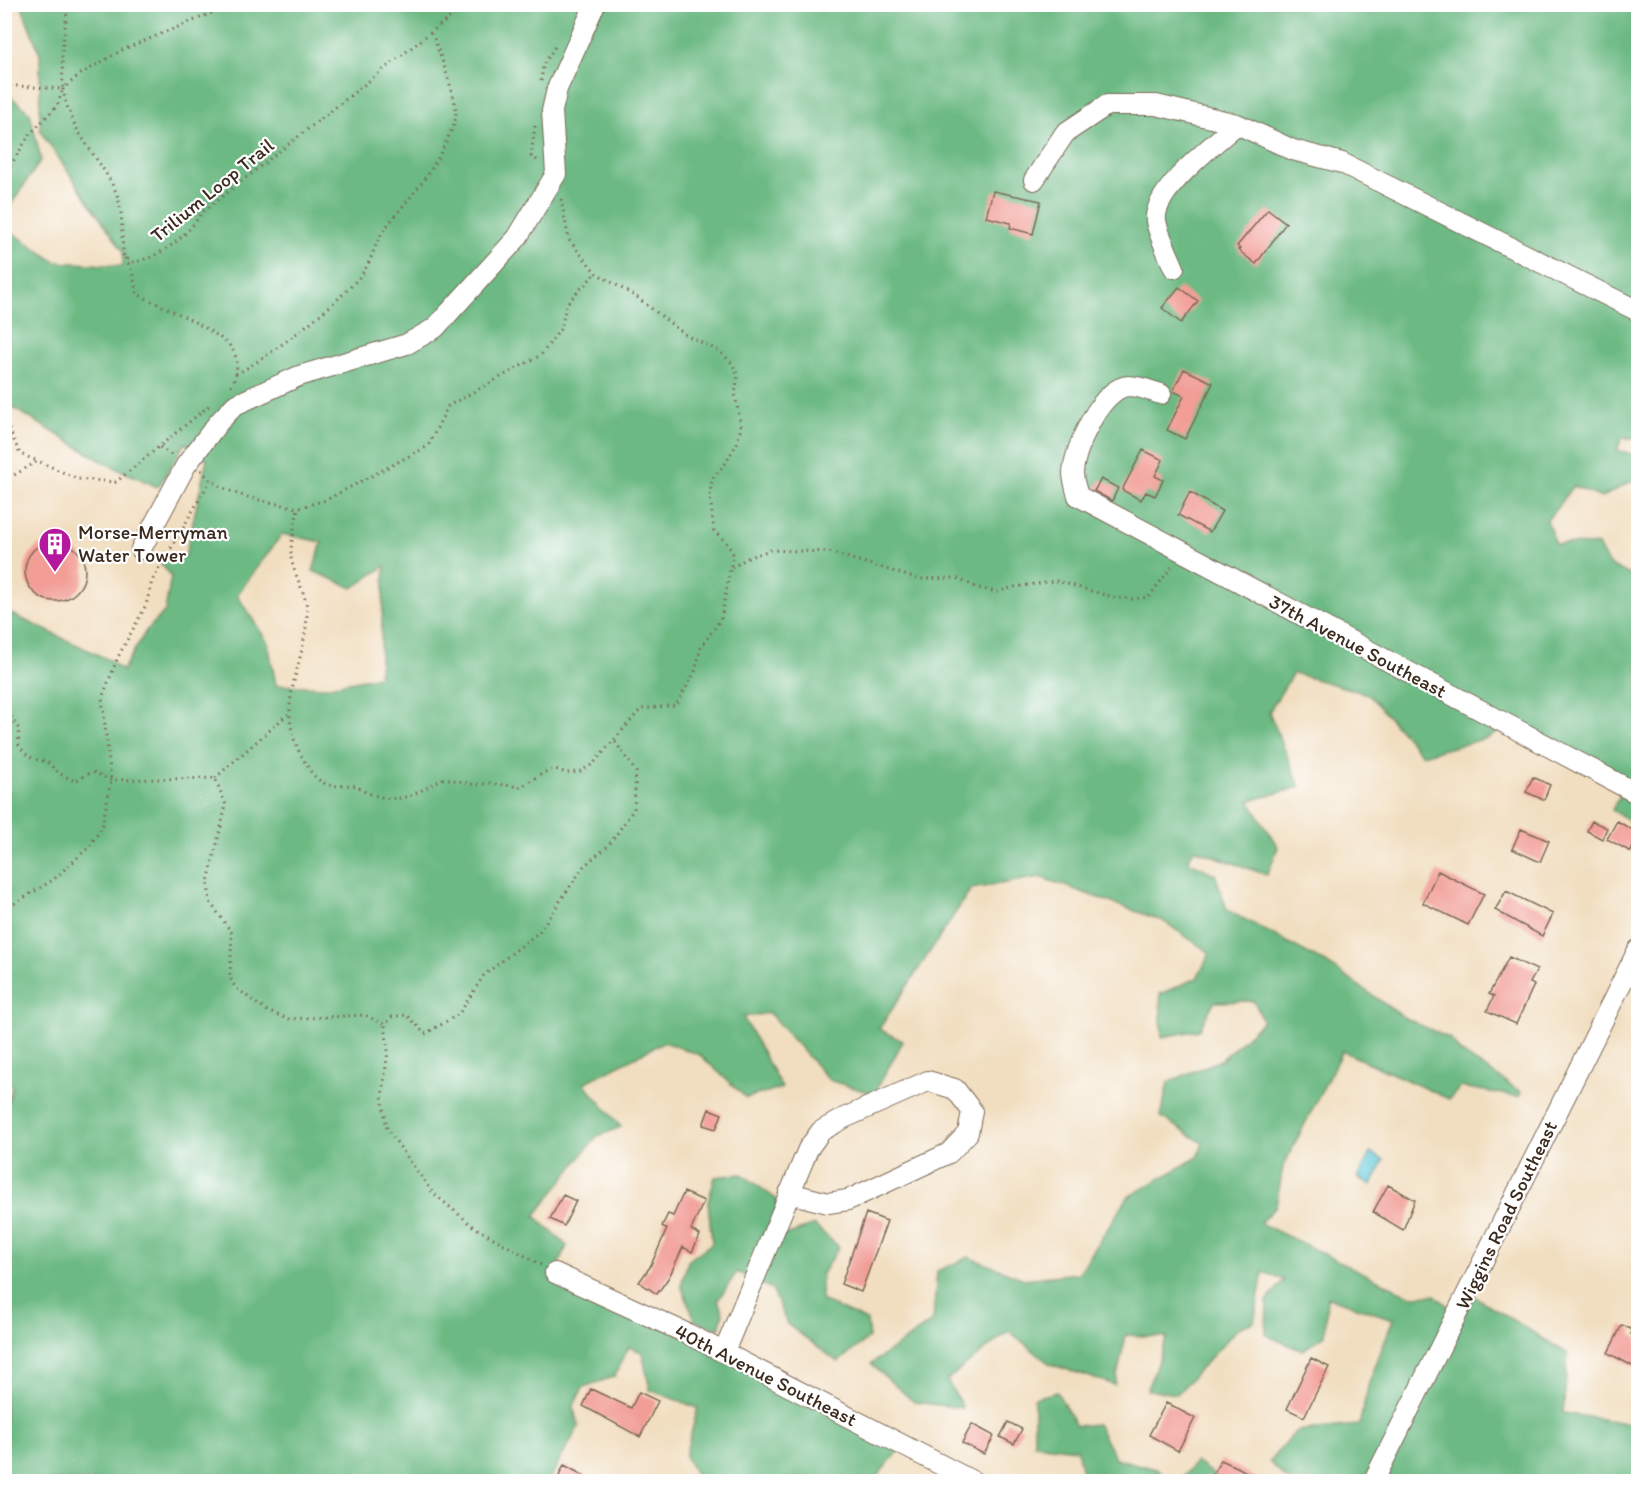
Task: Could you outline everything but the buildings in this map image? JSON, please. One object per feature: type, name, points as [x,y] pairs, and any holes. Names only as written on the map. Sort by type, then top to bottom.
[{"type":"street","points":[[141,549],[186,465],[218,423],[236,405],[298,376],[407,344],[435,328],[517,238],[556,174],[552,111],[556,89],[595,4]]},
{"type":"street","points":[[1034,180],[1065,133],[1107,105],[1156,105],[1237,124],[1293,150],[1342,163],[1638,311]]},
{"type":"street","points":[[1174,268],[1156,220],[1159,202],[1208,149],[1237,124]]},
{"type":"street","name":"37th Avenue Southeast","points":[[1161,394],[1128,386],[1119,389],[1099,406],[1075,461],[1073,475],[1078,496],[1638,794]]},
{"type":"street","name":"Wiggins Road Southeast","points":[[1373,1482],[1638,950]]},
{"type":"street","points":[[724,1352],[789,1193],[808,1149],[821,1131],[844,1118],[928,1081],[955,1089],[972,1111],[968,1133],[949,1153],[848,1200],[828,1203],[789,1193]]},
{"type":"street","name":"40th Avenue Southeast","points":[[555,1273],[724,1352],[974,1482]]},
{"type":"path","name":"Trilium Loop Trail","points":[[68,4],[62,51],[63,89],[72,123],[114,188],[121,209],[120,239],[124,256],[134,262],[157,256],[196,224],[201,213],[432,34],[467,4]]},
{"type":"path","points":[[4,176],[30,135],[57,106],[63,89],[79,75],[122,50],[234,4]]},
{"type":"path","points":[[236,374],[256,365],[339,297],[363,272],[380,235],[421,187],[437,163],[452,130],[456,112],[440,53],[432,34]]},
{"type":"path","points":[[4,85],[63,89]]},
{"type":"path","points":[[124,256],[132,271],[137,294],[190,321],[229,345],[235,355],[236,374],[231,386],[223,393]]},
{"type":"path","points":[[160,447],[186,465],[197,465],[210,481],[246,496],[298,508],[326,500],[428,446],[448,406],[541,355],[561,328],[567,303],[596,273],[638,298],[684,334],[719,351],[732,363],[738,376],[735,394],[741,427],[737,443],[725,464],[711,479],[710,496],[714,531],[726,542],[733,554],[721,619],[700,647],[695,672],[676,705],[641,709],[593,764],[579,772],[566,773],[555,769],[520,787],[490,783],[476,785],[445,778],[412,797],[402,799],[368,793],[355,786],[328,785],[312,775],[296,743],[288,714],[295,670],[303,649],[307,615],[307,606],[296,581],[291,556],[298,508]]},
{"type":"path","points":[[4,418],[20,454],[78,478],[106,483],[116,482],[214,401]]},
{"type":"path","points":[[4,481],[38,461]]},
{"type":"path","points":[[4,910],[53,880],[89,847],[102,827],[111,780],[102,698],[118,657],[146,605],[152,581],[210,481]]},
{"type":"path","points":[[732,568],[747,558],[770,550],[829,552],[918,579],[957,578],[978,588],[997,592],[1014,586],[1057,581],[1092,593],[1132,599],[1149,597],[1180,552]]},
{"type":"path","points":[[4,707],[19,729],[18,744],[27,756],[35,761],[46,761],[60,774],[75,781],[92,772],[111,780],[215,778],[288,714]]},
{"type":"path","points":[[555,1273],[474,1227],[433,1193],[417,1173],[387,1129],[382,1096],[388,1051],[385,1025],[392,1017],[407,1015],[425,1034],[459,1014],[484,975],[539,932],[584,866],[609,845],[634,809],[636,772],[614,740]]},
{"type":"path","points":[[215,778],[226,804],[208,882],[210,902],[232,933],[230,978],[235,987],[265,1010],[288,1019],[365,1015],[385,1025]]},
{"type":"green space","points":[[21,5],[1638,5],[1638,438],[1622,438],[1617,450],[1636,455],[1638,478],[1601,498],[1574,486],[1547,520],[1555,544],[1598,545],[1608,564],[1638,579],[1638,826],[1612,810],[1624,787],[1509,726],[1488,738],[1422,755],[1368,694],[1293,673],[1269,712],[1300,787],[1249,801],[1278,847],[1267,875],[1194,849],[1188,861],[1215,874],[1227,910],[1326,963],[1405,1018],[1451,1039],[1460,1052],[1521,1092],[1519,1097],[1461,1087],[1449,1099],[1342,1051],[1283,1167],[1276,1206],[1260,1223],[1411,1296],[1435,1295],[1462,1318],[1474,1296],[1568,1354],[1563,1413],[1638,1425],[1638,1481],[1289,1481],[1269,1462],[1296,1431],[1359,1425],[1369,1383],[1393,1319],[1327,1297],[1325,1335],[1302,1351],[1266,1335],[1267,1301],[1284,1280],[1263,1272],[1254,1322],[1238,1328],[1177,1394],[1147,1390],[1167,1337],[1126,1335],[1115,1385],[1050,1364],[1009,1331],[947,1380],[963,1408],[914,1402],[871,1364],[933,1321],[937,1271],[969,1257],[1024,1279],[1079,1273],[1128,1197],[1198,1157],[1203,1143],[1161,1117],[1168,1082],[1221,1060],[1263,1021],[1254,1001],[1214,1002],[1199,1030],[1162,1037],[1160,994],[1197,978],[1210,953],[1163,921],[1040,877],[971,889],[879,1029],[903,1041],[874,1094],[829,1080],[769,1013],[743,1017],[782,1088],[746,1098],[700,1055],[664,1042],[584,1083],[621,1127],[596,1137],[535,1216],[567,1246],[555,1273],[903,1445],[875,1479],[691,1481],[695,1474],[685,1456],[698,1408],[650,1390],[642,1352],[629,1347],[614,1377],[583,1387],[573,1407],[579,1426],[550,1481],[5,1481],[4,1116],[12,1087],[4,1076],[5,611],[111,661],[122,671],[146,631],[165,611],[171,576],[156,557],[185,557],[207,459],[185,443],[158,487],[105,463],[5,403],[8,325],[4,323],[4,227],[56,262],[123,266],[123,251],[40,131],[40,54]],"holes":[[[282,534],[322,542],[313,571],[353,588],[385,566],[379,676],[325,687],[276,685],[268,643],[237,595]]]},
{"type":"green space","points":[[5,92],[30,113],[41,160],[5,213]]},
{"type":"green space","points":[[742,1174],[776,1199],[786,1235],[814,1225],[839,1247],[821,1275],[821,1300],[867,1321],[869,1338],[838,1362],[787,1324],[772,1289],[737,1272],[718,1300],[723,1313],[719,1329],[695,1321],[681,1285],[688,1261],[712,1243],[708,1202],[715,1177]]},
{"type":"green space","points":[[1057,1392],[1076,1426],[1097,1424],[1115,1458],[1159,1470],[1167,1481],[1097,1481],[1082,1473],[1077,1449],[1034,1444],[1034,1398]]},
{"type":"green space","points":[[1196,1462],[1217,1477],[1218,1481],[1178,1482]]},
{"type":"water","points":[[1370,1153],[1384,1160],[1372,1185],[1358,1178]]},
{"type":"place","name":"Morse-Merryman Water Tower","points":[[55,573]]}]
